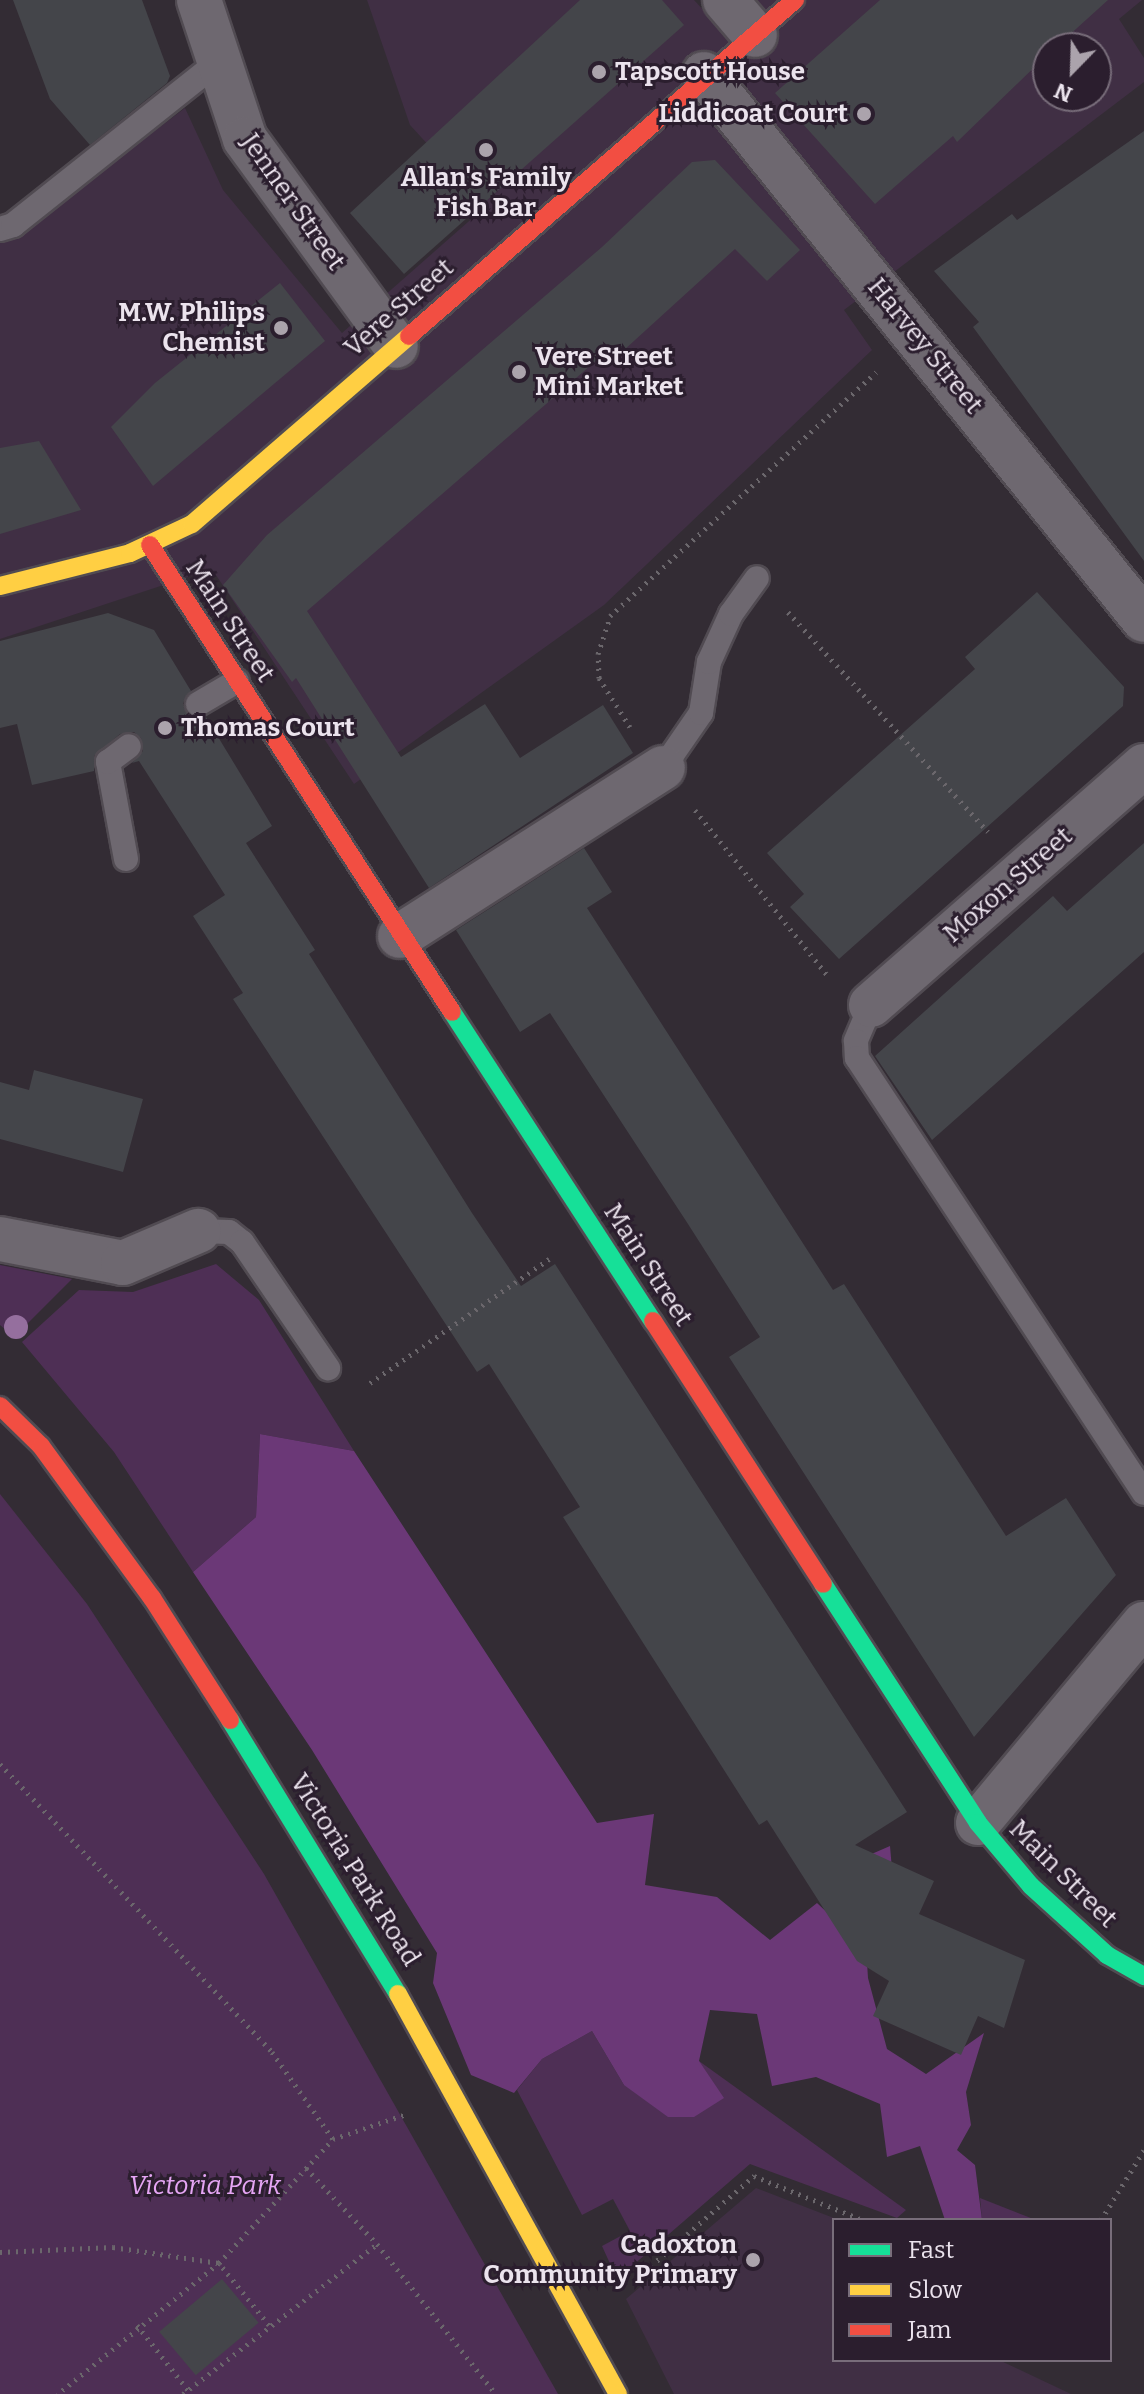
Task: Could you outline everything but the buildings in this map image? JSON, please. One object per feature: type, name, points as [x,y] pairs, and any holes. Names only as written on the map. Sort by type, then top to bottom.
[{"type":"street","name":"Jenner Street","points":[[199,0],[245,139],[396,346]]},
{"type":"street","points":[[725,0],[755,35]]},
{"type":"street","name":"Vere Street","points":[[0,586],[150,545],[192,524],[704,74],[795,0]]},
{"type":"street","name":"Harvey Street","points":[[704,74],[1144,620]]},
{"type":"street","name":"Main Street","points":[[150,545],[400,936],[978,1823],[1031,1886],[1107,1955],[1144,1976]]},
{"type":"street","name":"Moxon Street","points":[[871,1005],[1144,766]]},
{"type":"street","points":[[400,936],[663,768]]},
{"type":"street","points":[[0,1239],[123,1263],[198,1231]]},
{"type":"street","name":"Victoria Park Road","points":[[0,1406],[41,1446],[152,1598],[321,1861],[463,2104],[618,2394]]},
{"type":"street","points":[[978,1823],[1144,1624]]},
{"type":"lane","points":[[0,229],[13,225],[219,61]]},
{"type":"lane","points":[[663,768],[701,713],[709,662],[731,614],[757,578]]},
{"type":"lane","points":[[198,704],[237,681]]},
{"type":"lane","points":[[126,859],[108,762],[129,746]]},
{"type":"lane","points":[[871,1005],[856,1041],[857,1058],[1144,1493]]},
{"type":"lane","points":[[198,1231],[229,1232],[242,1242],[328,1368]]},
{"type":"path","points":[[757,578],[1024,872]]},
{"type":"path","points":[[328,1368],[354,1387],[368,1385],[594,1230]]},
{"type":"path","points":[[0,1764],[272,2052],[333,2139]]},
{"type":"path","points":[[58,2394],[137,2325],[219,2263],[333,2139],[410,2113]]},
{"type":"path","points":[[1102,2218],[1144,2150]]},
{"type":"path","points":[[306,2168],[377,2244],[496,2394]]},
{"type":"path","points":[[645,2271],[754,2176],[858,2218]]},
{"type":"path","points":[[137,2325],[186,2392],[377,2244]]},
{"type":"path","points":[[0,2252],[113,2247],[219,2263],[269,2325]]},
{"type":"shaded area","points":[[367,0],[694,0],[707,14],[723,0],[1142,0],[1119,19],[1144,58],[1144,82],[1112,106],[1112,32],[1032,32],[1032,112],[1105,112],[844,310],[872,350],[604,605],[354,784],[212,569],[0,639],[0,242],[13,238],[185,108],[223,190],[342,333],[485,207],[410,125]]},
{"type":"shaded area","points":[[260,1434],[354,1451],[597,1823],[654,1814],[645,1885],[717,1897],[770,1940],[817,1903],[833,1918],[844,1866],[890,1846],[894,1893],[864,1915],[868,1978],[887,2049],[926,2074],[984,2033],[966,2092],[971,2125],[957,2150],[975,2165],[982,2218],[944,2218],[920,2146],[887,2157],[880,2104],[816,2077],[772,2086],[757,2014],[710,2010],[699,2061],[724,2098],[694,2117],[668,2117],[624,2085],[592,2031],[542,2059],[514,2093],[471,2075],[433,1983],[437,1953],[312,1750],[193,1572],[256,1517]]},
{"type":"shaded area","name":"Cadoxton Community Primary","points":[[756,2188],[834,2218],[832,2362],[1003,2362],[1071,2394],[674,2394],[626,2299]]},
{"type":"green space","points":[[216,1264],[259,1300],[354,1451],[260,1434],[256,1517],[193,1572],[114,1452],[22,1342],[79,1290],[133,1292]]},
{"type":"green space","points":[[0,1265],[72,1279],[14,1337],[0,1325]]},
{"type":"green space","name":"Victoria Park","points":[[0,1494],[87,1604],[264,1874],[558,2394],[0,2394]]},
{"type":"green space","points":[[592,2031],[624,2085],[699,2061],[906,2210],[897,2218],[750,2164],[617,2279],[602,2246],[630,2231],[613,2199],[582,2215],[517,2090],[542,2059]]},
{"type":"green space","points":[[980,2198],[1031,2218],[982,2218]]},
{"type":"traffic: fast","points":[[452,1012],[653,1321]]},
{"type":"traffic: fast","points":[[823,1584],[978,1823],[1031,1886],[1107,1955],[1144,1976]]},
{"type":"traffic: fast","points":[[230,1720],[398,1994]]},
{"type":"traffic: slow","points":[[0,586],[130,553],[192,524],[409,336]]},
{"type":"traffic: slow","points":[[398,1994],[618,2394]]},
{"type":"traffic: jam","points":[[409,336],[795,0]]},
{"type":"traffic: jam","points":[[150,545],[452,1012]]},
{"type":"traffic: jam","points":[[653,1321],[823,1584]]},
{"type":"traffic: jam","points":[[0,1406],[41,1446],[152,1598],[230,1720]]},
{"type":"place","name":"Tapscott House","points":[[599,72]]},
{"type":"place","name":"Liddicoat Court","points":[[864,114]]},
{"type":"place","name":"Allan's Family Fish Bar","points":[[486,150]]},
{"type":"place","name":"M.W. Philips Chemist","points":[[281,328]]},
{"type":"place","name":"Vere Street Mini Market","points":[[519,372]]},
{"type":"place","name":"Thomas Court","points":[[165,728]]},
{"type":"place","name":"Cadoxton Community Primary","points":[[753,2260]]}]
